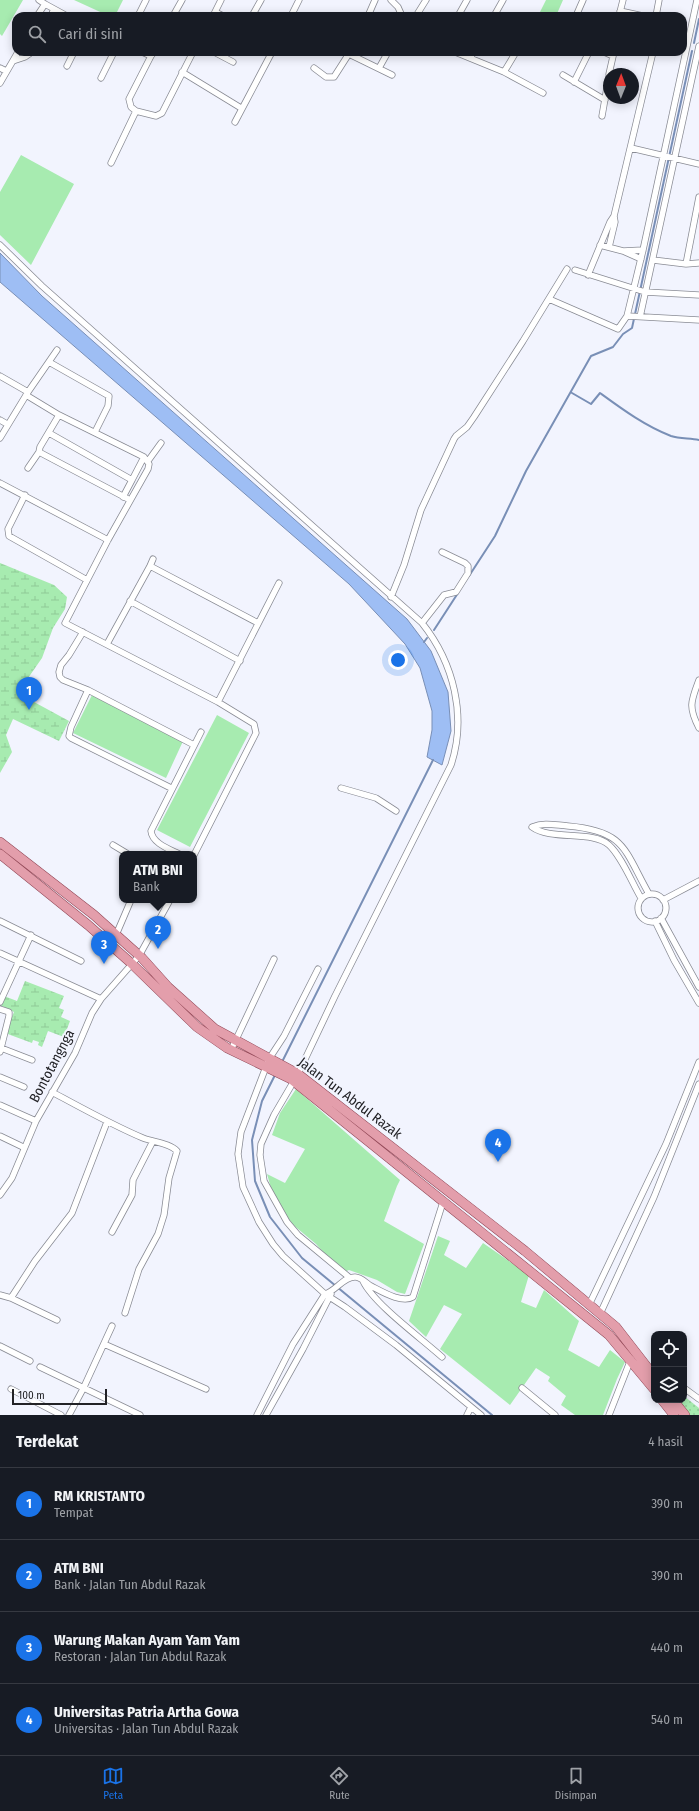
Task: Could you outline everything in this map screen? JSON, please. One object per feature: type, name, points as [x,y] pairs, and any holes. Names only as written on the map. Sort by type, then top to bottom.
[{"type":"main road","points":[[1,848],[131,963],[197,1027],[294,1076]]},
{"type":"main road","points":[[1,848],[94,915],[138,956],[168,988],[234,1046]]},
{"type":"main road","name":"Jalan Tun Abdul Razak","points":[[294,1076],[443,1202],[609,1335],[631,1360],[647,1369]]},
{"type":"main road","name":"Jalan Tun Abdul Razak","points":[[294,1076],[525,1251],[616,1327],[636,1352],[647,1369],[651,1381]]},
{"type":"main road","points":[[664,1403],[674,1415]]},
{"type":"main road","points":[[675,1403],[685,1415]]},
{"type":"street","points":[[38,0],[60,12]]},
{"type":"street","points":[[140,12],[146,0]]},
{"type":"street","points":[[175,12],[182,0]]},
{"type":"street","points":[[215,12],[221,0]]},
{"type":"street","points":[[254,12],[261,0]]},
{"type":"street","points":[[293,12],[299,0]]},
{"type":"street","points":[[370,12],[375,0]]},
{"type":"street","points":[[391,0],[398,7],[400,12]]},
{"type":"street","points":[[418,12],[426,0]]},
{"type":"street","points":[[460,12],[467,0]]},
{"type":"street","points":[[496,12],[503,0]]},
{"type":"street","points":[[578,12],[583,0]]},
{"type":"street","points":[[620,12],[623,0]]},
{"type":"street","points":[[657,12],[659,0]]},
{"type":"street","points":[[687,39],[697,0]]},
{"type":"street","points":[[40,12],[45,4]]},
{"type":"street","points":[[640,317],[699,49],[687,47]]},
{"type":"street","points":[[0,83],[16,56]]},
{"type":"street","points":[[13,61],[26,56]]},
{"type":"street","points":[[67,66],[72,56]]},
{"type":"street","points":[[101,78],[112,56]]},
{"type":"street","points":[[151,56],[129,100],[131,107],[136,111],[156,116],[160,114],[191,56]]},
{"type":"street","points":[[222,56],[233,62]]},
{"type":"street","points":[[235,122],[241,108],[270,56]]},
{"type":"street","points":[[314,68],[326,76],[334,77],[347,56]]},
{"type":"street","points":[[355,56],[392,75]]},
{"type":"street","points":[[379,68],[386,56]]},
{"type":"street","points":[[465,56],[504,72],[543,93]]},
{"type":"street","points":[[504,72],[514,56]]},
{"type":"street","points":[[574,82],[587,56]]},
{"type":"street","points":[[610,68],[613,56]]},
{"type":"street","points":[[588,275],[610,222],[614,216],[652,56]]},
{"type":"street","points":[[549,299],[618,329],[627,316],[664,156],[683,56]]},
{"type":"street","points":[[0,68],[6,72]]},
{"type":"street","points":[[182,72],[241,108]]},
{"type":"street","points":[[563,76],[603,99]]},
{"type":"street","points":[[602,116],[604,104]]},
{"type":"street","points":[[111,163],[136,111]]},
{"type":"street","points":[[631,148],[699,164]]},
{"type":"street","points":[[686,264],[699,197]]},
{"type":"street","points":[[609,247],[615,222],[614,216]]},
{"type":"street","points":[[0,245],[42,286],[422,623],[438,646],[444,659],[454,692],[459,721],[454,756],[451,765],[274,1115],[261,1144],[260,1155],[264,1181],[287,1222],[298,1235],[349,1278]]},
{"type":"street","points":[[600,245],[623,251],[641,259]]},
{"type":"street","points":[[623,251],[643,250]]},
{"type":"street","points":[[653,260],[686,264],[699,263]]},
{"type":"street","points":[[391,597],[404,565],[422,510],[456,436],[467,427],[474,417],[567,268]]},
{"type":"street","points":[[574,270],[645,292],[699,294]]},
{"type":"street","points":[[627,316],[699,320]]},
{"type":"street","points":[[0,438],[7,424],[57,350]]},
{"type":"street","points":[[49,362],[109,396],[108,406],[95,432]]},
{"type":"street","points":[[0,376],[59,414],[146,459]]},
{"type":"street","points":[[28,468],[39,452],[40,447],[59,414]]},
{"type":"street","points":[[0,420],[7,424]]},
{"type":"street","points":[[48,432],[132,480]]},
{"type":"street","points":[[123,497],[146,459],[160,443]]},
{"type":"street","points":[[39,452],[130,500]]},
{"type":"street","points":[[146,459],[148,469],[108,540],[65,623],[218,702],[254,724],[256,733],[196,851]]},
{"type":"street","points":[[0,483],[108,540]]},
{"type":"street","points":[[25,495],[8,529],[9,536],[87,580]]},
{"type":"street","points":[[422,623],[444,595],[456,592],[468,573],[468,566],[465,563],[442,552]]},
{"type":"street","points":[[107,644],[153,559]]},
{"type":"street","points":[[150,566],[258,623]]},
{"type":"street","points":[[218,702],[279,583]]},
{"type":"street","points":[[130,601],[240,661]]},
{"type":"street","points":[[83,632],[69,655],[61,664],[59,672],[63,680],[88,690],[194,745]]},
{"type":"street","points":[[699,680],[690,702],[691,711],[699,728]]},
{"type":"street","points":[[88,690],[69,732],[71,738],[171,788]]},
{"type":"street","points":[[173,851],[156,842],[151,834],[151,827],[201,732]]},
{"type":"street","points":[[341,788],[376,798],[396,811]]},
{"type":"street","points":[[641,898],[615,851],[608,844],[576,836],[539,832],[532,827],[542,823],[586,828],[604,833],[615,839],[627,851],[649,894]]},
{"type":"street","points":[[113,845],[123,851]]},
{"type":"street","points":[[664,900],[699,881]]},
{"type":"street","points":[[649,894],[659,896],[664,900],[666,908],[661,918],[655,921],[646,920],[640,915],[638,906],[641,898],[649,894]]},
{"type":"street","points":[[116,935],[130,903]]},
{"type":"street","name":"Bontotangnga","points":[[0,1195],[15,1172],[23,1148],[36,1121],[75,1054],[89,1020],[100,999],[138,956],[168,903]]},
{"type":"street","points":[[661,918],[699,987]]},
{"type":"street","points":[[0,921],[31,935],[80,961]]},
{"type":"street","points":[[655,921],[674,960],[699,1003]]},
{"type":"street","points":[[0,1002],[31,935]]},
{"type":"street","points":[[0,953],[100,999]]},
{"type":"street","points":[[234,1046],[274,959]]},
{"type":"street","points":[[318,969],[269,1064],[239,1140],[238,1163],[243,1187],[257,1217],[273,1244],[283,1256],[325,1294]]},
{"type":"street","points":[[0,1009],[9,1013],[1,1050],[32,1060]]},
{"type":"street","points":[[590,1305],[666,1144],[699,1062]]},
{"type":"street","points":[[0,1077],[24,1087]]},
{"type":"street","points":[[600,1314],[654,1197],[699,1084]]},
{"type":"street","points":[[52,1092],[106,1122],[174,1148],[177,1153],[169,1178],[166,1203],[158,1234],[138,1269],[125,1313]]},
{"type":"street","points":[[0,1105],[36,1121]]},
{"type":"street","points":[[11,1298],[35,1261],[72,1213],[106,1122]]},
{"type":"street","points":[[0,1136],[23,1148]]},
{"type":"street","points":[[112,1232],[132,1195],[133,1180],[153,1141]]},
{"type":"street","points":[[266,1415],[303,1349],[331,1293],[349,1278],[357,1277],[402,1299],[412,1297],[443,1202]]},
{"type":"street","points":[[363,1280],[367,1289],[374,1298],[442,1357]]},
{"type":"street","points":[[257,1415],[293,1344],[325,1294],[331,1293],[481,1415]]},
{"type":"street","points":[[0,1295],[11,1298],[56,1320]]},
{"type":"street","points":[[69,1415],[84,1389],[112,1326]]},
{"type":"street","points":[[104,1344],[206,1389]]},
{"type":"street","points":[[293,1344],[303,1349]]},
{"type":"street","points":[[0,1346],[30,1361]]},
{"type":"street","points":[[609,1415],[631,1360],[636,1352]]},
{"type":"street","points":[[40,1367],[140,1415]]},
{"type":"street","points":[[522,1388],[555,1415]]},
{"type":"street","points":[[11,1389],[61,1415]]},
{"type":"street","points":[[687,1390],[699,1400]]},
{"type":"street","points":[[467,1415],[471,1407]]},
{"type":"green space","points":[[0,0],[23,0],[16,12],[12,12],[12,19],[2,36],[0,34]]},
{"type":"green space","points":[[74,0],[123,0],[117,12],[100,12]]},
{"type":"green space","points":[[546,0],[563,0],[558,12],[540,12]]},
{"type":"green space","points":[[21,155],[74,184],[31,265],[0,235],[0,192]]},
{"type":"green space","points":[[0,563],[54,585],[67,597],[65,609],[53,628],[42,658],[26,681],[23,696],[69,721],[59,741],[13,719],[6,735],[12,752],[0,773]]},
{"type":"green space","points":[[93,693],[184,739],[166,778],[73,733]]},
{"type":"green space","points":[[217,715],[249,733],[190,847],[157,830]]},
{"type":"green space","points":[[25,981],[64,996],[59,1008],[64,1010],[61,1017],[70,1021],[64,1037],[48,1031],[42,1047],[38,1045],[39,1042],[33,1040],[32,1043],[5,1033],[14,1012],[0,1005],[4,996],[17,1001]]},
{"type":"green space","points":[[296,1089],[400,1180],[384,1221],[424,1244],[405,1294],[397,1292],[377,1280],[349,1270],[342,1273],[316,1244],[286,1219],[273,1195],[267,1174],[285,1183],[305,1149],[272,1135],[280,1113]]},
{"type":"green space","points":[[438,1236],[450,1241],[444,1255],[466,1268],[483,1243],[529,1275],[521,1302],[536,1308],[544,1290],[579,1321],[568,1350],[599,1367],[610,1350],[625,1362],[603,1415],[575,1415],[561,1405],[566,1396],[548,1381],[550,1377],[536,1368],[510,1405],[440,1349],[462,1314],[444,1305],[426,1337],[409,1321]]},
{"type":"green space","points":[[687,1398],[699,1408],[699,1415],[685,1415],[675,1403],[687,1403]]},
{"type":"water","points":[[0,253],[42,296],[407,619],[431,651],[448,692],[451,731],[442,765],[427,757],[432,730],[432,711],[420,668],[405,644],[349,584],[0,282]]},
{"type":"waterway","points":[[694,43],[699,19]]},
{"type":"waterway","points":[[469,576],[495,536],[526,471],[591,356],[613,347],[623,334],[632,328],[692,51]]},
{"type":"waterway","points":[[572,393],[591,404],[600,393],[634,417],[661,432],[674,437],[699,440]]},
{"type":"waterway","points":[[434,630],[458,593]]},
{"type":"waterway","points":[[424,642],[427,638]]},
{"type":"waterway","points":[[282,1062],[433,760]]},
{"type":"waterway","points":[[275,1075],[262,1101],[252,1140],[255,1181],[270,1217],[302,1258],[492,1415]]},
{"type":"place","name":"RM KRISTANTO","points":[[29,710]]},
{"type":"place","name":"ATM BNI","points":[[158,949]]},
{"type":"place","name":"Warung Makan Ayam Yam Yam","points":[[104,964]]},
{"type":"place","name":"Universitas Patria Artha Gowa","points":[[498,1162]]}]
